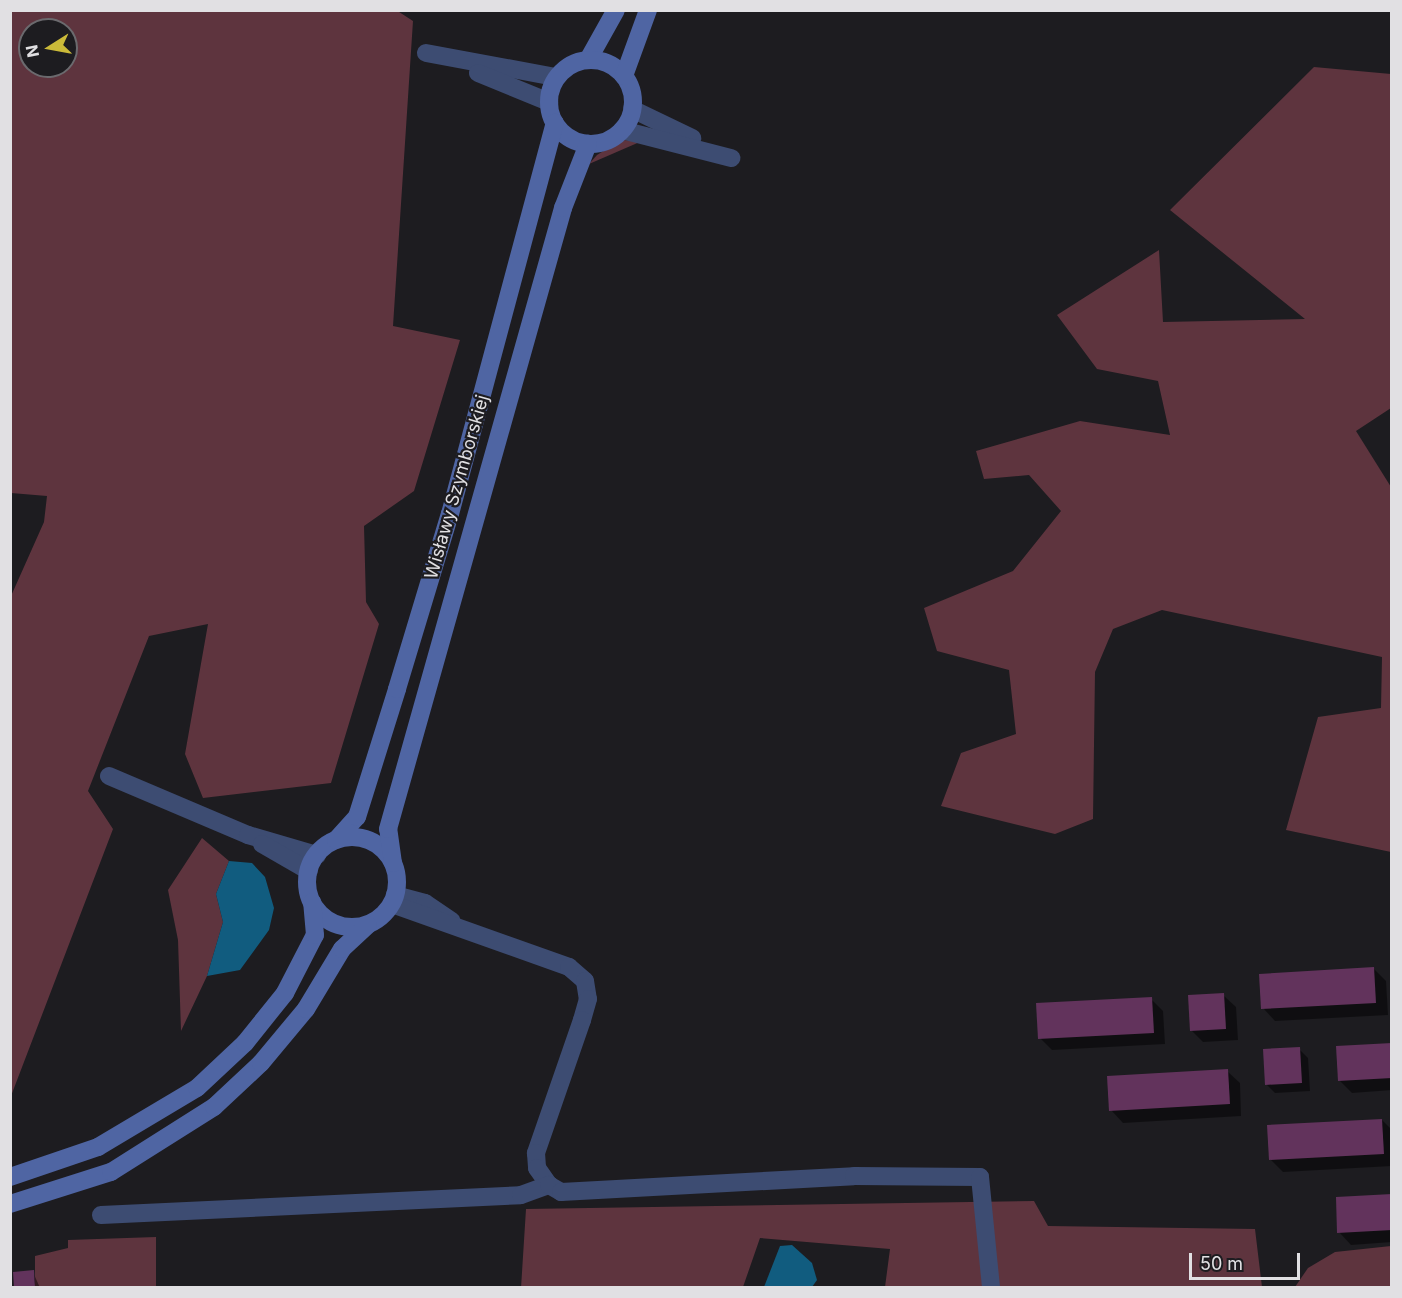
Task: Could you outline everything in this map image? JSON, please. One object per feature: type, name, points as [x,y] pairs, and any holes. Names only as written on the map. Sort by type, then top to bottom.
[{"type":"main road","points":[[616,10],[588,60],[556,77],[549,102],[555,123],[568,138],[588,144],[622,130],[632,109],[624,76],[648,10]]},
{"type":"main road","points":[[588,60],[612,65],[624,76]]},
{"type":"main road","name":"Wisławy Szymborskiej","points":[[336,840],[357,817],[411,646],[555,123]]},
{"type":"main road","name":"Wisławy Szymborskiej","points":[[393,863],[388,846],[391,818],[563,208],[588,144]]},
{"type":"main road","points":[[10,1177],[98,1147],[197,1088],[245,1042],[285,993],[315,935],[312,902],[313,863],[336,840],[369,840],[393,863],[394,900],[342,949],[306,1009],[261,1063],[214,1107],[111,1172],[10,1204]]},
{"type":"main road","points":[[312,902],[336,924],[368,925]]},
{"type":"street","points":[[549,102],[426,53],[556,77]]},
{"type":"street","points":[[622,130],[731,158],[632,109]]},
{"type":"street","points":[[109,776],[313,863]]},
{"type":"street","points":[[394,900],[419,918],[459,925],[569,967],[585,981],[588,999],[536,1153],[537,1168],[549,1185],[561,1192],[854,1176],[980,1177],[992,1287]]},
{"type":"street","points":[[101,1215],[521,1195],[549,1185]]},
{"type":"shaded area","points":[[11,10],[396,10],[413,21],[393,326],[460,340],[414,491],[364,526],[366,602],[379,624],[331,783],[203,798],[185,754],[208,624],[149,636],[88,791],[113,829],[11,1096],[11,596],[44,522],[47,496],[11,493]]},
{"type":"shaded area","points":[[1314,67],[1391,74],[1391,408],[1356,431],[1391,487],[1391,852],[1286,830],[1318,717],[1381,708],[1382,657],[1162,610],[1113,629],[1095,672],[1093,819],[1055,834],[941,806],[961,753],[1016,734],[1009,670],[937,651],[924,608],[1013,571],[1061,511],[1029,475],[984,479],[976,451],[1080,421],[1170,435],[1158,381],[1097,369],[1057,315],[1159,250],[1163,322],[1305,319],[1170,210]]},
{"type":"shaded area","points":[[621,140],[642,141],[589,164],[597,155]]},
{"type":"shaded area","points":[[202,838],[229,861],[216,894],[223,922],[207,976],[181,1031],[178,940],[168,890]]},
{"type":"shaded area","points":[[1034,1201],[1048,1226],[1255,1229],[1262,1287],[885,1287],[890,1249],[760,1238],[743,1287],[521,1288],[526,1209]]},
{"type":"shaded area","points":[[156,1237],[156,1287],[35,1288],[35,1256],[68,1248],[68,1240]]},
{"type":"shaded area","points":[[1391,1246],[1391,1287],[1295,1287],[1308,1268],[1335,1252]]},
{"type":"water","points":[[229,861],[252,863],[265,877],[274,908],[269,930],[240,970],[207,976],[223,922],[216,894]]},
{"type":"water","points":[[792,1245],[812,1263],[817,1280],[812,1287],[764,1287],[780,1246]]},
{"type":"building","points":[[1374,967],[1376,1003],[1261,1009],[1259,974]]},
{"type":"building","points":[[1224,993],[1226,1029],[1190,1031],[1188,995]]},
{"type":"building","points":[[1152,997],[1154,1033],[1038,1039],[1036,1003]]},
{"type":"building","points":[[1392,1043],[1392,1078],[1338,1081],[1336,1046]]},
{"type":"building","points":[[1300,1047],[1302,1083],[1265,1085],[1263,1049]]},
{"type":"building","points":[[1228,1069],[1230,1104],[1109,1111],[1107,1076]]},
{"type":"building","points":[[1382,1119],[1384,1154],[1269,1160],[1267,1125]]},
{"type":"building","points":[[1392,1194],[1392,1230],[1337,1233],[1336,1197]]},
{"type":"building","points":[[34,1270],[35,1287],[14,1287],[13,1272]]}]
